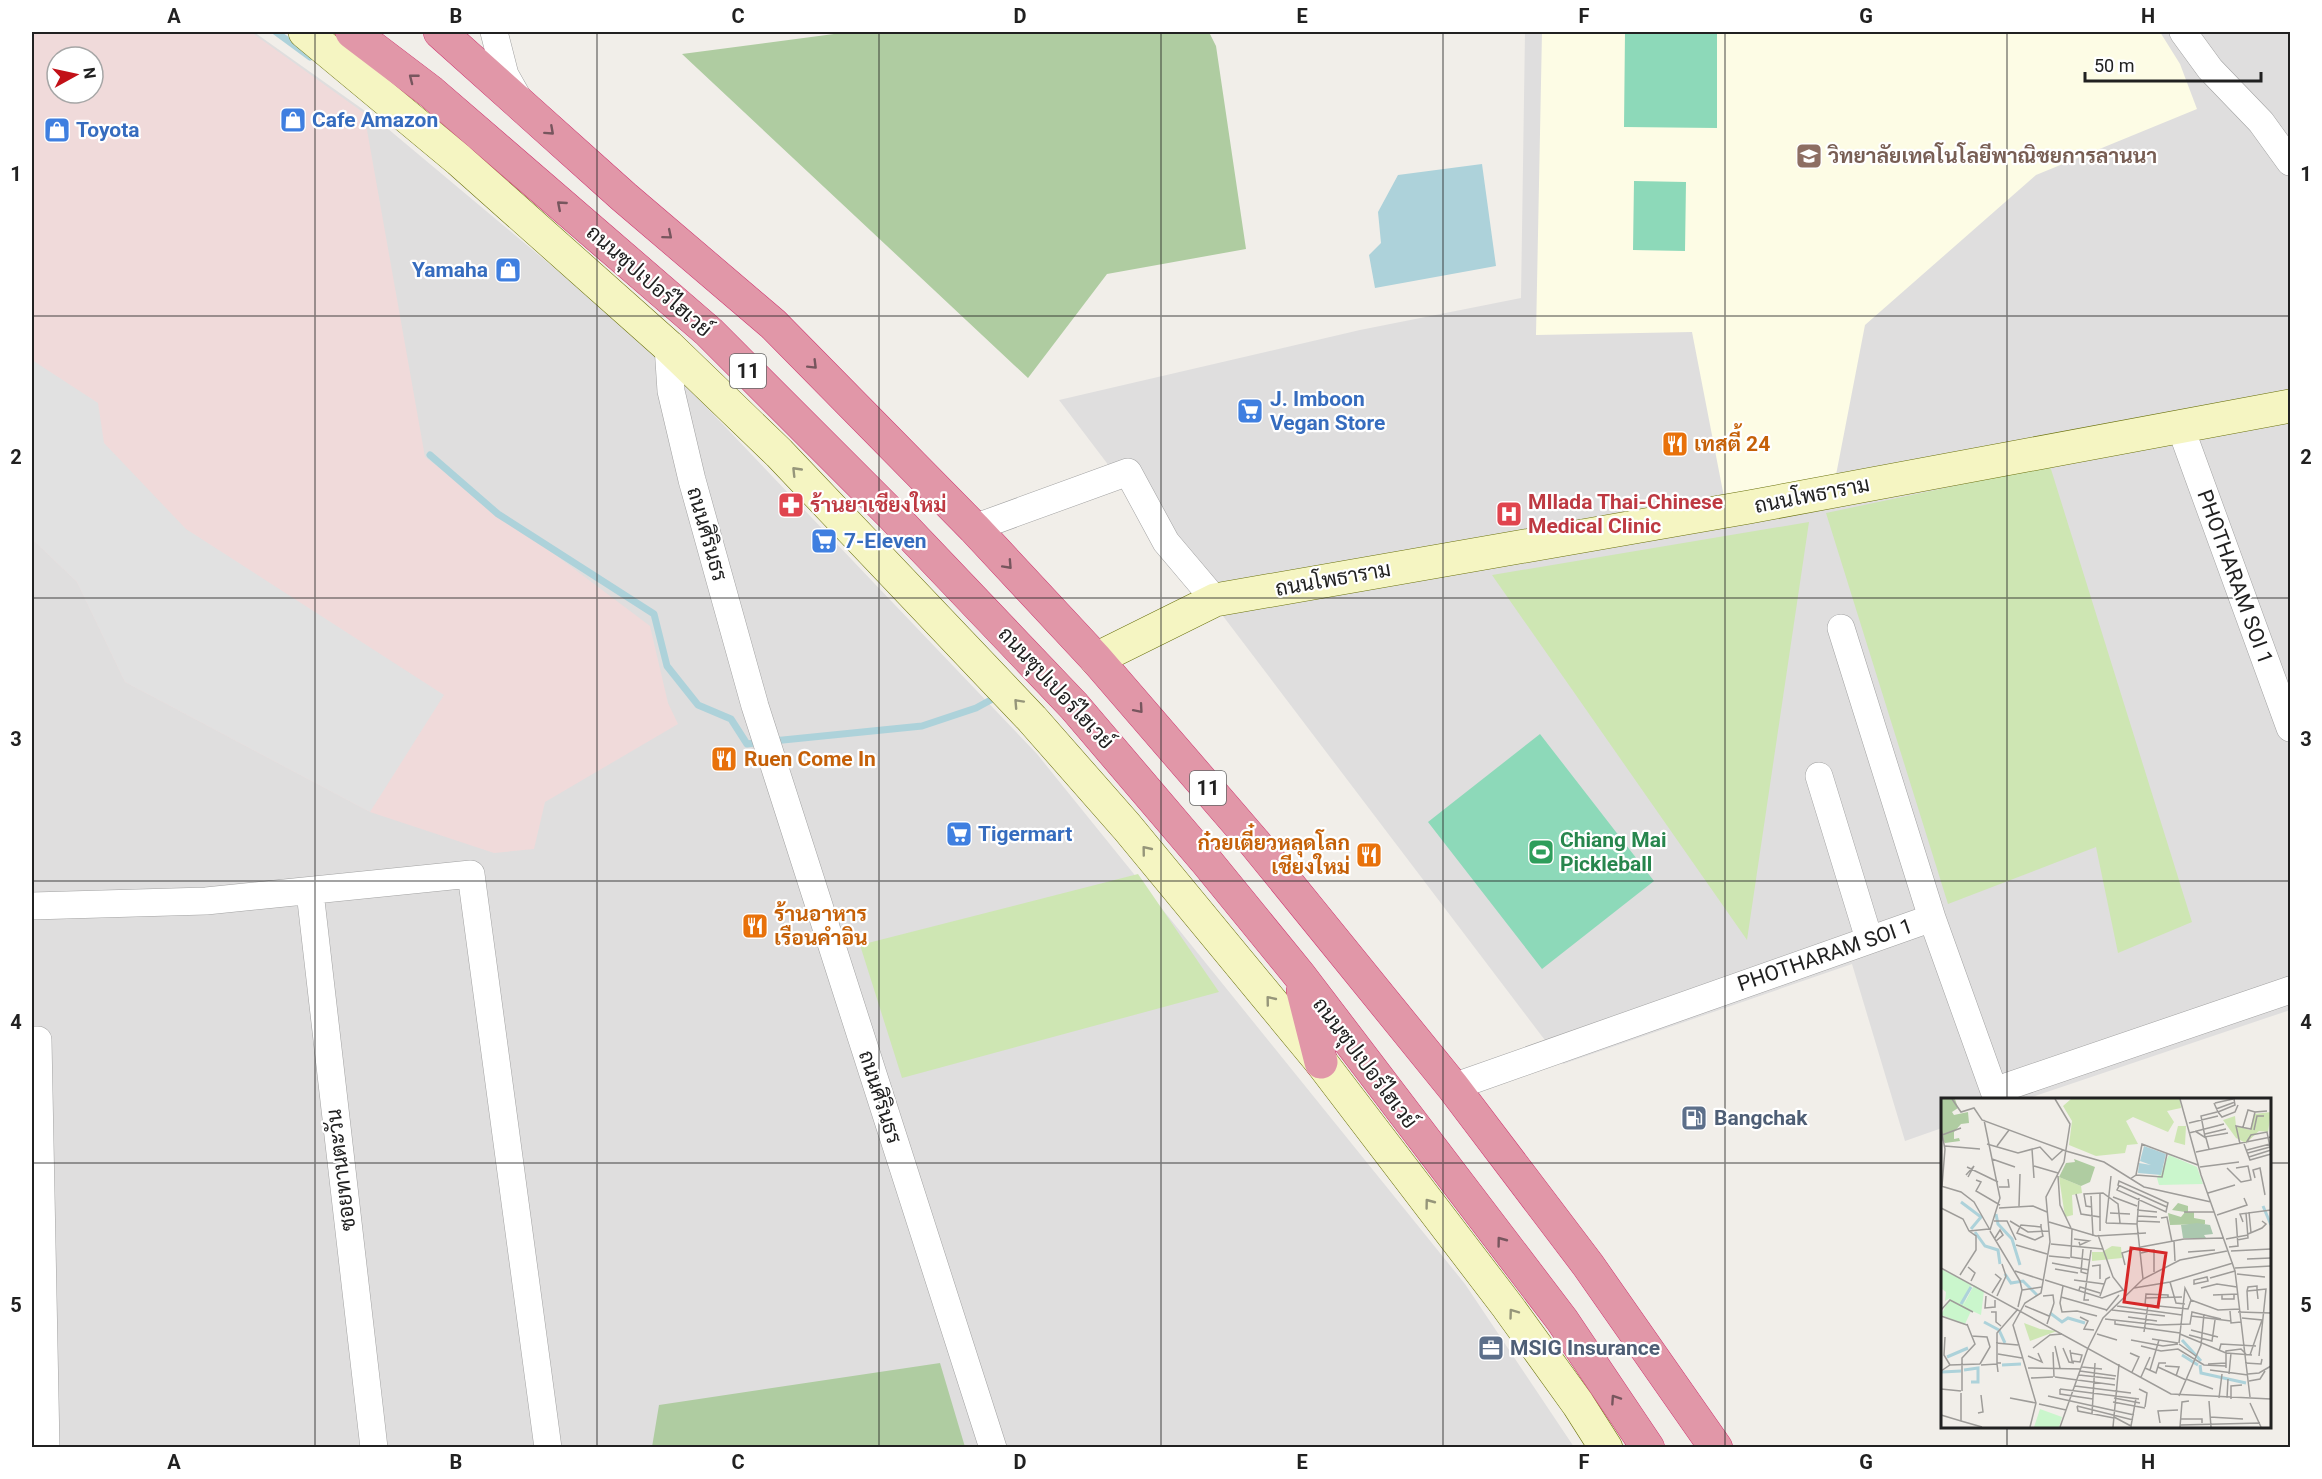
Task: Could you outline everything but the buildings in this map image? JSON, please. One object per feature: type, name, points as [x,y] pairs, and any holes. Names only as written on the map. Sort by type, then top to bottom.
[{"type":"highway","name":"ถนนซุปเปอร์ไฮเวย์","points":[[352,32],[431,92],[709,332],[893,516],[1074,706],[1207,862],[1299,976],[1562,1320],[1648,1448]]},
{"type":"highway","name":"11","points":[[447,33],[523,106],[624,197],[772,324],[974,528],[1096,659],[1254,842],[1453,1087],[1588,1265],[1716,1448]]},
{"type":"highway","points":[[1299,976],[1321,1062]]},
{"type":"main road","points":[[304,32],[459,159],[668,346],[786,461],[1032,719],[1127,826],[1321,1062],[1508,1307],[1578,1404],[1606,1448]]},
{"type":"main road","name":"ถนนโพธาราม","points":[[1096,659],[1215,600],[1749,507],[2290,406]]},
{"type":"street","points":[[494,32],[505,75],[523,106]]},
{"type":"street","points":[[2183,32],[2210,69],[2261,122],[2290,162]]},
{"type":"street","name":"ถนนศิรินธร","points":[[668,346],[671,391],[692,480],[760,720],[993,1448]]},
{"type":"street","name":"PHOTHARAM SOI 1","points":[[2180,426],[2290,728]]},
{"type":"street","points":[[974,528],[1128,472],[1166,542],[1215,600]]},
{"type":"street","points":[[1841,628],[1932,918]]},
{"type":"street","points":[[1819,776],[1869,939]]},
{"type":"street","points":[[32,906],[206,901],[471,874],[548,1448]]},
{"type":"street","name":"ซอยทานตะวัน","points":[[310,892],[374,1448]]},
{"type":"street","name":"PHOTHARAM SOI 1","points":[[1453,1087],[1932,918],[1994,1091],[2290,990]]},
{"type":"street","points":[[32,1040],[38,1040],[46,1448]]},
{"type":"shaded area","points":[[32,32],[254,32],[375,118],[650,348],[1037,754],[1465,1284],[1574,1447],[32,1447]]},
{"type":"shaded area","points":[[32,32],[251,32],[364,113],[425,457],[650,626],[668,703],[678,724],[545,802],[534,849],[494,853],[370,812],[125,682],[77,582],[32,539]]},
{"type":"shaded area","points":[[1525,32],[2290,32],[2290,1010],[2029,1098],[1941,1098],[1941,1128],[1905,1141],[1852,964],[1563,1064],[1059,400],[1360,330],[1521,298]]},
{"type":"shaded area","points":[[1542,32],[2160,32],[2180,64],[2197,109],[2036,175],[1865,325],[1836,475],[1724,497],[1692,332],[1536,335]]},
{"type":"shaded area","points":[[32,360],[98,403],[104,443],[186,529],[444,695],[370,812],[125,682],[77,582],[32,539]]},
{"type":"green space","points":[[849,32],[1209,32],[1216,46],[1246,249],[1107,274],[1028,378],[682,54]]},
{"type":"green space","points":[[1625,32],[1717,32],[1717,128],[1624,127]]},
{"type":"green space","points":[[1634,181],[1686,182],[1685,251],[1633,250]]},
{"type":"green space","points":[[2050,466],[2192,922],[2118,953],[2096,847],[1948,904],[1826,513]]},
{"type":"green space","points":[[1809,522],[1747,940],[1492,575]]},
{"type":"green space","name":"Chiang Mai Pickleball","points":[[1540,734],[1654,881],[1542,969],[1428,822]]},
{"type":"green space","points":[[1138,874],[1219,992],[902,1078],[860,945]]},
{"type":"green space","points":[[940,1363],[965,1447],[652,1447],[659,1405]]},
{"type":"water","points":[[1482,164],[1496,266],[1375,288],[1369,255],[1381,243],[1378,212],[1398,175]]},
{"type":"waterway","points":[[276,32],[310,57]]},
{"type":"waterway","points":[[430,455],[498,514],[654,614],[667,666],[698,705],[731,719],[747,744],[762,742]]},
{"type":"waterway","points":[[773,741],[922,726],[976,708],[998,696]]},
{"type":"place","name":"Cafe Amazon","points":[[293,120]]},
{"type":"place","name":"Toyota","points":[[57,130]]},
{"type":"place","name":"วิทยาลัยเทคโนโลยีพาณิชยการลานนา","points":[[1809,156]]},
{"type":"place","name":"Yamaha","points":[[508,270]]},
{"type":"place","name":"J. Imboon Vegan Store","points":[[1250,411]]},
{"type":"place","name":"เทสตี้ 24","points":[[1675,444]]},
{"type":"place","name":"ร้านยาเชียงใหม่","points":[[791,505]]},
{"type":"place","name":"MIlada Thai-Chinese Medical Clinic","points":[[1509,514]]},
{"type":"place","name":"7-Eleven","points":[[824,541]]},
{"type":"place","name":"Ruen Come In","points":[[724,759]]},
{"type":"place","name":"Tigermart","points":[[959,834]]},
{"type":"place","name":"Chiang Mai Pickleball","points":[[1541,852]]},
{"type":"place","name":"ก๋วยเตี๋ยวหลุดโลก เชียงใหม่","points":[[1369,855]]},
{"type":"place","name":"ร้านอาหาร เรือนคำอิน","points":[[755,926]]},
{"type":"place","name":"Bangchak","points":[[1694,1118]]},
{"type":"place","name":"MSIG Insurance","points":[[1491,1348]]}]
